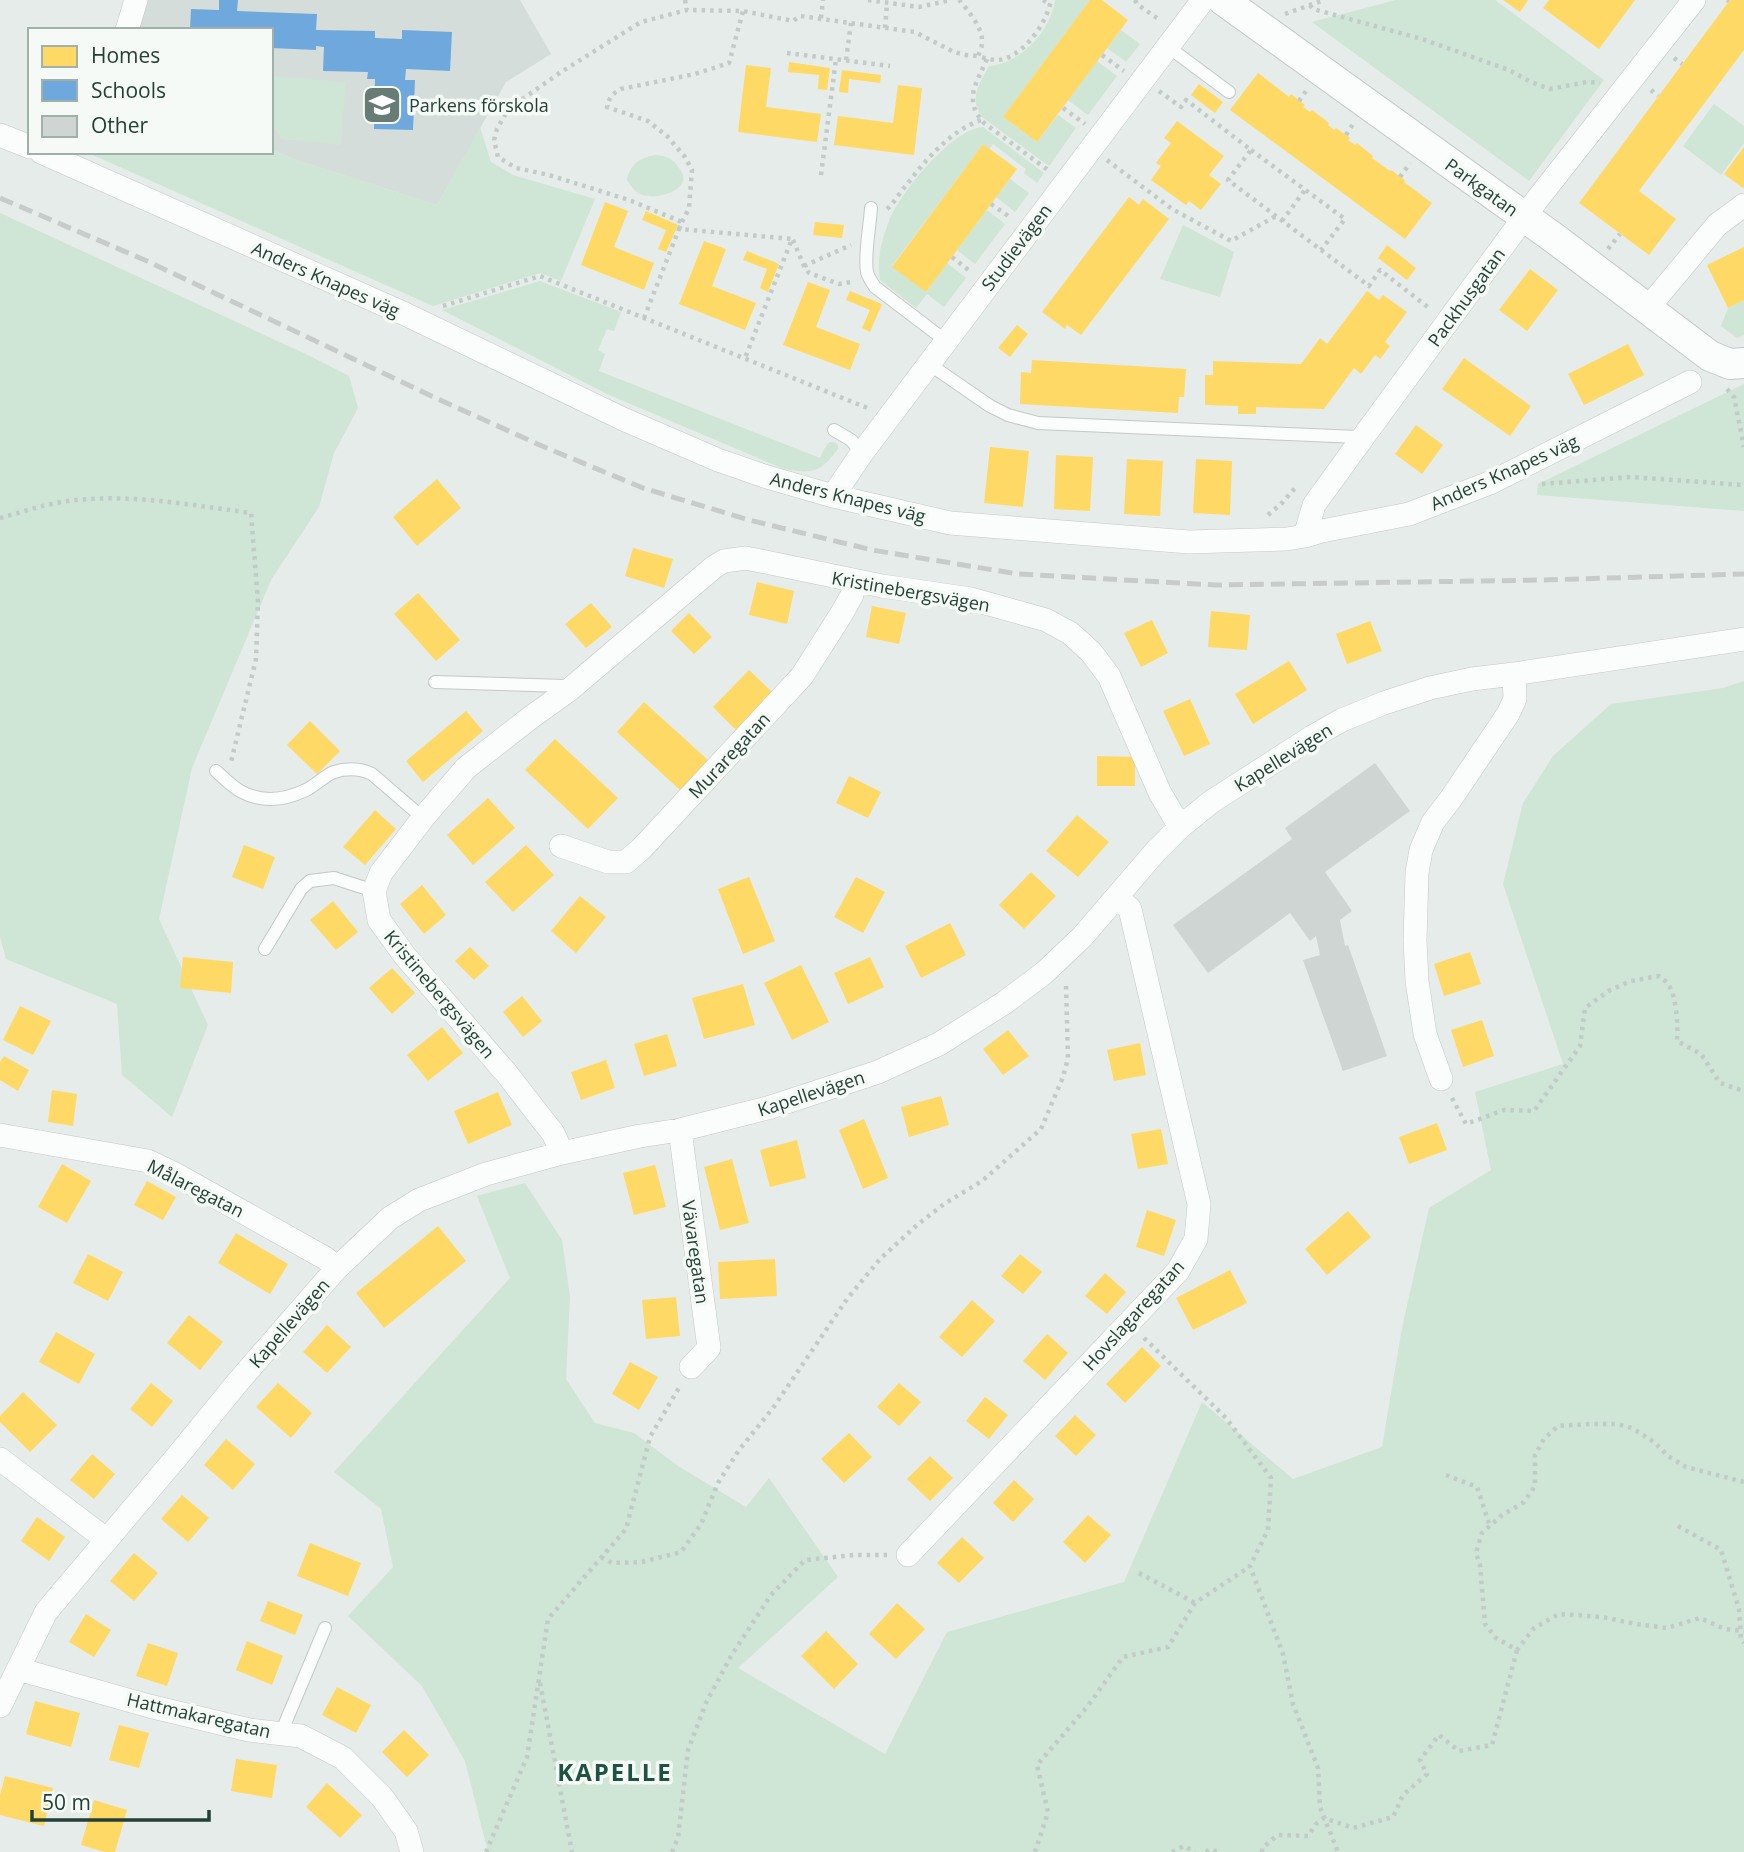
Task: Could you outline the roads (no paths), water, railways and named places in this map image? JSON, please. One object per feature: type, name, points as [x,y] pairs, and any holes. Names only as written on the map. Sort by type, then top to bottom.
[{"type":"street","points":[[128,28],[136,0]]},
{"type":"street","name":"Studievägen","points":[[832,496],[1203,0]]},
{"type":"street","name":"Parkgatan","points":[[1223,0],[1524,217],[1710,356],[1730,364],[1744,363]]},
{"type":"street","name":"Packhusgatan","points":[[1305,536],[1314,505],[1524,217],[1694,0]]},
{"type":"street","points":[[0,135],[28,146]]},
{"type":"street","name":"Anders Knapes väg","points":[[54,155],[428,325],[668,439],[764,476],[832,496],[950,523],[1189,542],[1305,536],[1409,514],[1492,482],[1690,382]]},
{"type":"street","points":[[1648,308],[1717,225],[1744,205]]},
{"type":"street","name":"Kristinebergsvägen","points":[[562,1153],[553,1133],[507,1074],[405,956],[379,920],[373,891],[381,873],[466,768],[569,690],[724,561],[746,558],[855,581],[971,599],[1046,620],[1070,633],[1091,652],[1109,676],[1160,793],[1180,827]]},
{"type":"street","name":"Muraregatan","points":[[561,846],[608,862],[626,862],[642,848],[802,676],[842,613],[852,595],[855,581]]},
{"type":"street","name":"Kapellevägen","points":[[0,1706],[46,1612],[337,1268],[390,1218],[419,1200],[486,1174],[562,1153],[680,1130],[771,1107],[878,1072],[939,1044],[1044,973],[1082,937],[1156,851],[1211,802],[1342,720],[1430,688],[1472,679],[1744,639]]},
{"type":"street","points":[[1441,1079],[1425,1034],[1417,981],[1415,940],[1419,861],[1433,822],[1508,713],[1515,699],[1514,674]]},
{"type":"street","name":"Hovslagaregatan","points":[[908,1555],[1178,1272],[1196,1239],[1199,1204],[1130,909],[1117,897]]},
{"type":"street","name":"Vävaregatan","points":[[680,1130],[709,1348],[691,1367]]},
{"type":"street","name":"Målaregatan","points":[[0,1135],[148,1161],[325,1258],[337,1268]]},
{"type":"street","points":[[0,1460],[107,1540]]},
{"type":"street","name":"Hattmakaregatan","points":[[18,1669],[249,1730],[301,1736],[343,1758],[382,1797],[406,1831],[412,1852]]},
{"type":"lane","points":[[1167,46],[1229,92]]},
{"type":"lane","points":[[871,208],[867,262],[870,279],[875,287],[946,341]]},
{"type":"lane","points":[[929,364],[990,406],[1008,415],[1038,423],[1358,437]]},
{"type":"lane","points":[[834,430],[851,440],[862,453]]},
{"type":"lane","points":[[435,682],[565,686],[569,690]]},
{"type":"lane","points":[[216,771],[240,792],[258,799],[274,799],[307,789],[334,772],[362,770],[372,774],[423,818]]},
{"type":"lane","points":[[265,949],[301,889],[310,881],[334,877],[373,891]]},
{"type":"lane","points":[[281,1733],[325,1628]]},
{"type":"railway","points":[[0,198],[147,261],[440,400],[643,488],[749,520],[872,550],[1018,574],[1216,585],[1744,574]]},
{"type":"place","name":"Parkens förskola","points":[[382,105]]},
{"type":"district","name":"KAPELLE","points":[[615,1771]]}]
